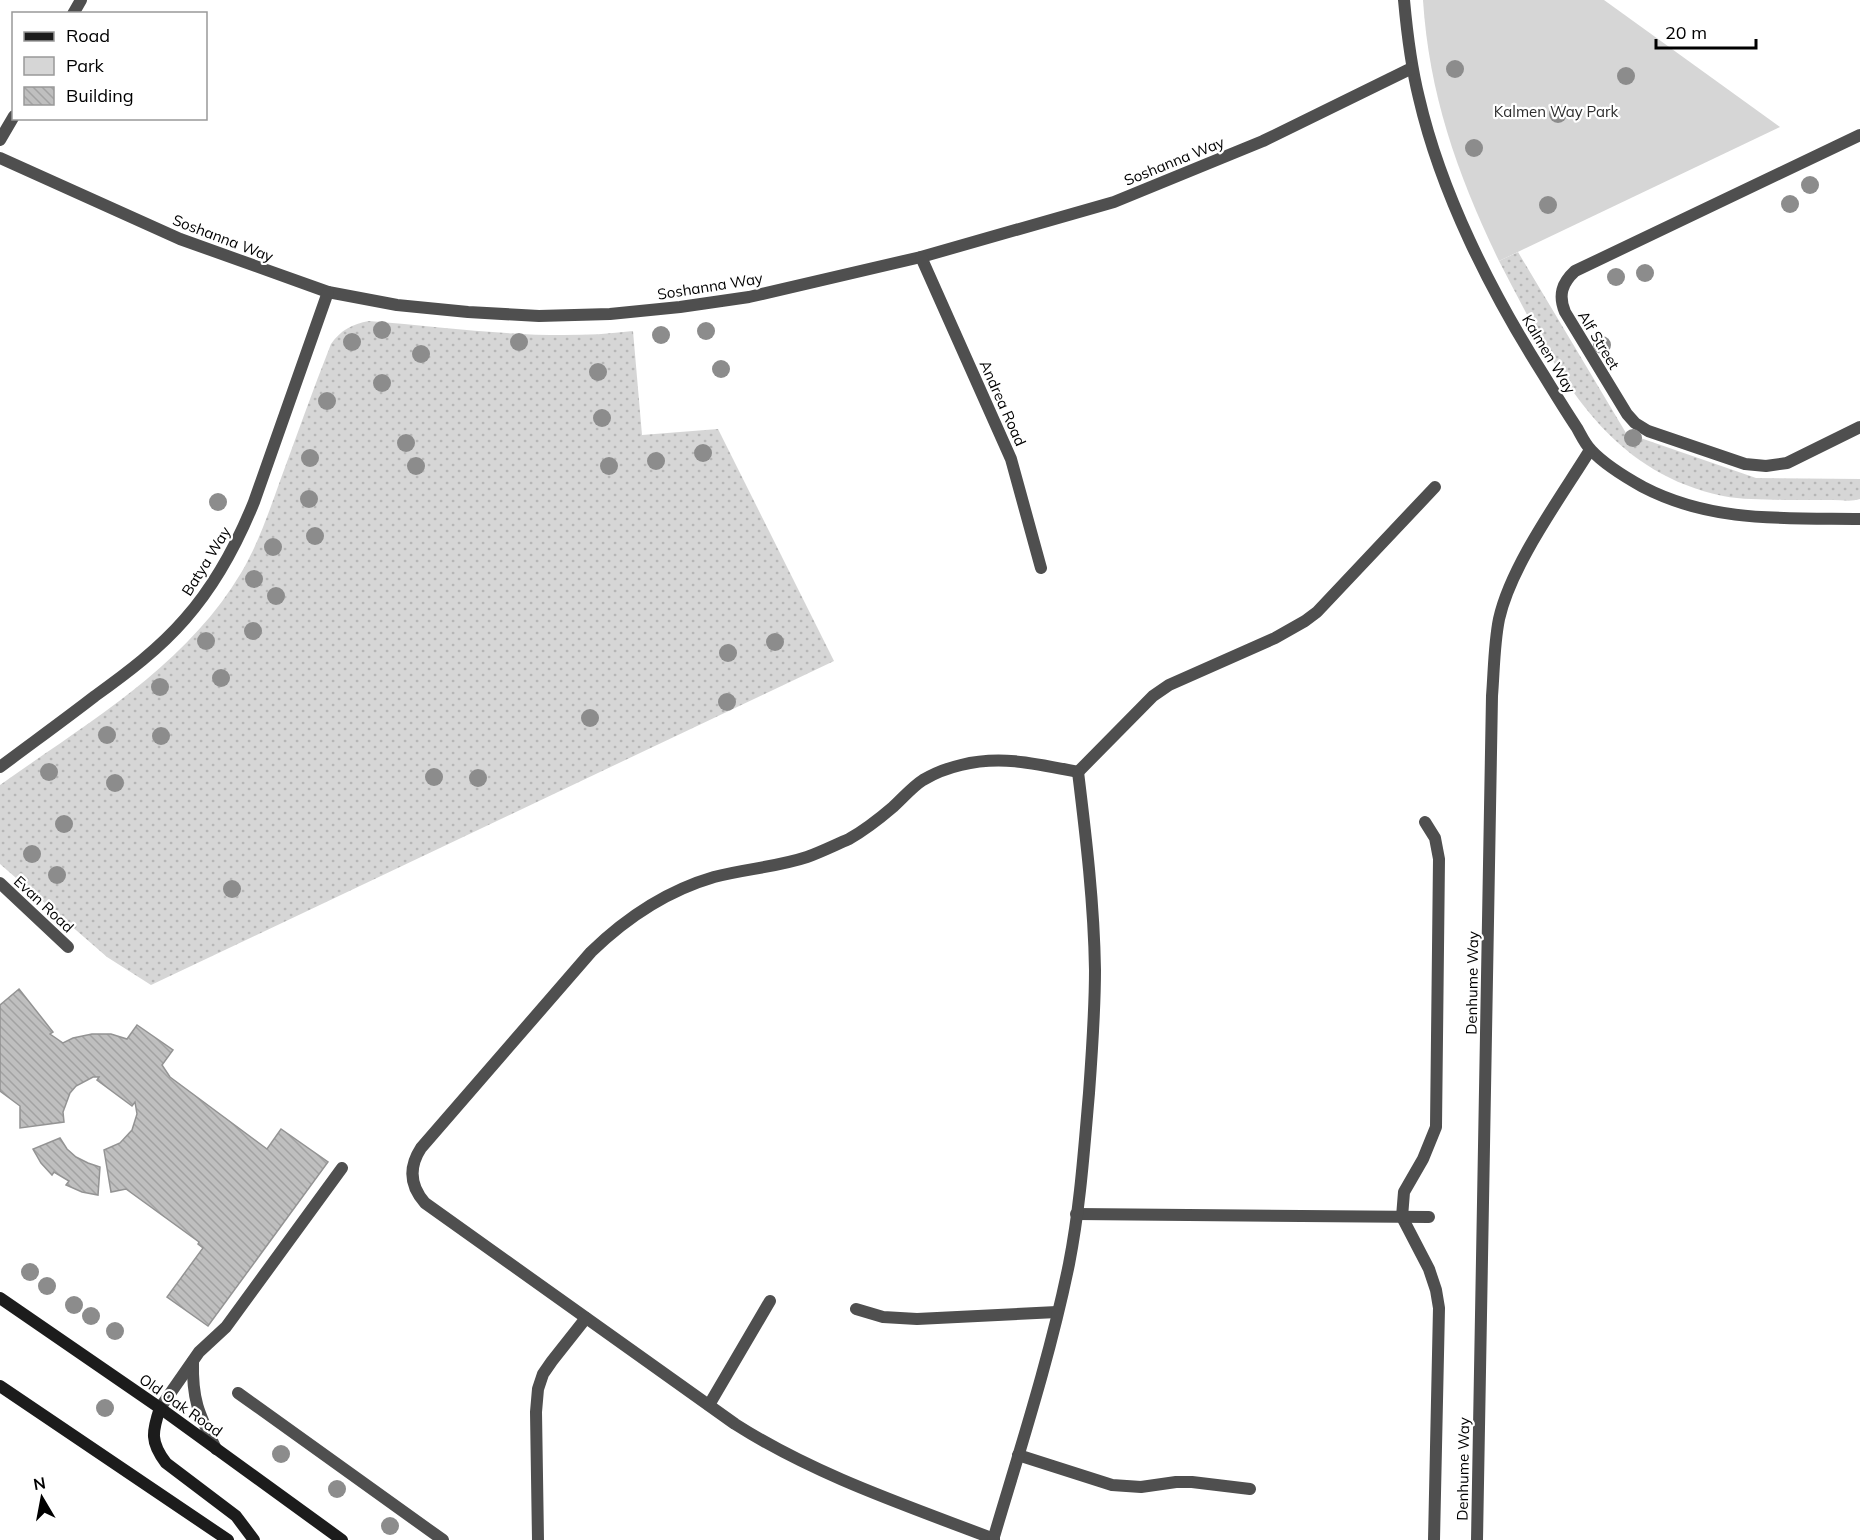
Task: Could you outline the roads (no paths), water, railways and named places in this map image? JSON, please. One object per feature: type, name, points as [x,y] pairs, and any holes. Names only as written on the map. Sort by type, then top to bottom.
[{"type":"main road","name":"Old Oak Road","points":[[0,1298],[159,1408],[342,1540]]},
{"type":"main road","points":[[0,1386],[228,1540]]},
{"type":"main road","points":[[159,1408],[153,1439],[158,1452],[166,1463],[236,1516],[254,1540]]},
{"type":"street","name":"Kalmen Way","points":[[1404,0],[1412,68],[1419,101],[1457,209],[1486,275],[1520,338],[1590,450],[1615,470],[1643,486],[1672,500],[1702,510],[1763,518],[1860,519]]},
{"type":"street","name":"Soshanna Way","points":[[0,158],[180,239],[328,292],[398,305],[468,312],[539,316],[610,314],[680,308],[749,297],[921,257],[1114,202],[1263,141],[1412,68]]},
{"type":"street","points":[[0,140],[12,119]]},
{"type":"street","name":"Alf Street","points":[[1860,135],[1575,271],[1567,278],[1561,295],[1565,312],[1627,414],[1635,423],[1648,431],[1745,465],[1766,466],[1787,463],[1860,427]]},
{"type":"street","name":"Andrea Road","points":[[921,257],[1011,459],[1041,568]]},
{"type":"street","name":"Batya Way","points":[[0,767],[134,668],[161,645],[207,592],[225,563],[250,512],[328,292]]},
{"type":"street","name":"Denhume Way","points":[[1477,1540],[1491,708],[1496,642],[1500,618],[1511,586],[1529,549],[1590,450]]},
{"type":"street","points":[[1078,772],[1153,696],[1169,685],[1275,638],[1317,612],[1435,487]]},
{"type":"street","points":[[1019,760],[1078,772],[1090,880],[1095,971],[1087,1118],[1069,1263],[1058,1312],[994,1540],[834,1478],[762,1441],[425,1203],[417,1194],[412,1184],[411,1173],[421,1148],[591,952],[612,931],[636,914],[685,887],[716,877],[807,857],[850,838],[874,823],[910,790],[948,769],[980,761],[1019,760]]},
{"type":"street","points":[[1425,822],[1435,838],[1439,859],[1436,1127],[1423,1159],[1404,1192],[1402,1217],[1429,1269],[1439,1308],[1434,1540]]},
{"type":"street","name":"Evan Road","points":[[0,883],[68,947]]},
{"type":"street","points":[[159,1408],[196,1357],[226,1327],[342,1168]]},
{"type":"street","points":[[1076,1214],[1429,1217]]},
{"type":"street","points":[[709,1405],[770,1301]]},
{"type":"street","points":[[856,1309],[883,1317],[917,1319],[1058,1312]]},
{"type":"street","points":[[538,1540],[536,1412],[538,1389],[543,1374],[586,1318]]},
{"type":"street","points":[[196,1357],[192,1383],[197,1410],[216,1449]]},
{"type":"street","points":[[238,1393],[443,1540]]},
{"type":"street","points":[[1018,1455],[1119,1486],[1142,1487],[1192,1482],[1250,1489]]},
{"type":"park label","name":"Kalmen Way Park","points":[[1556,111]]}]
